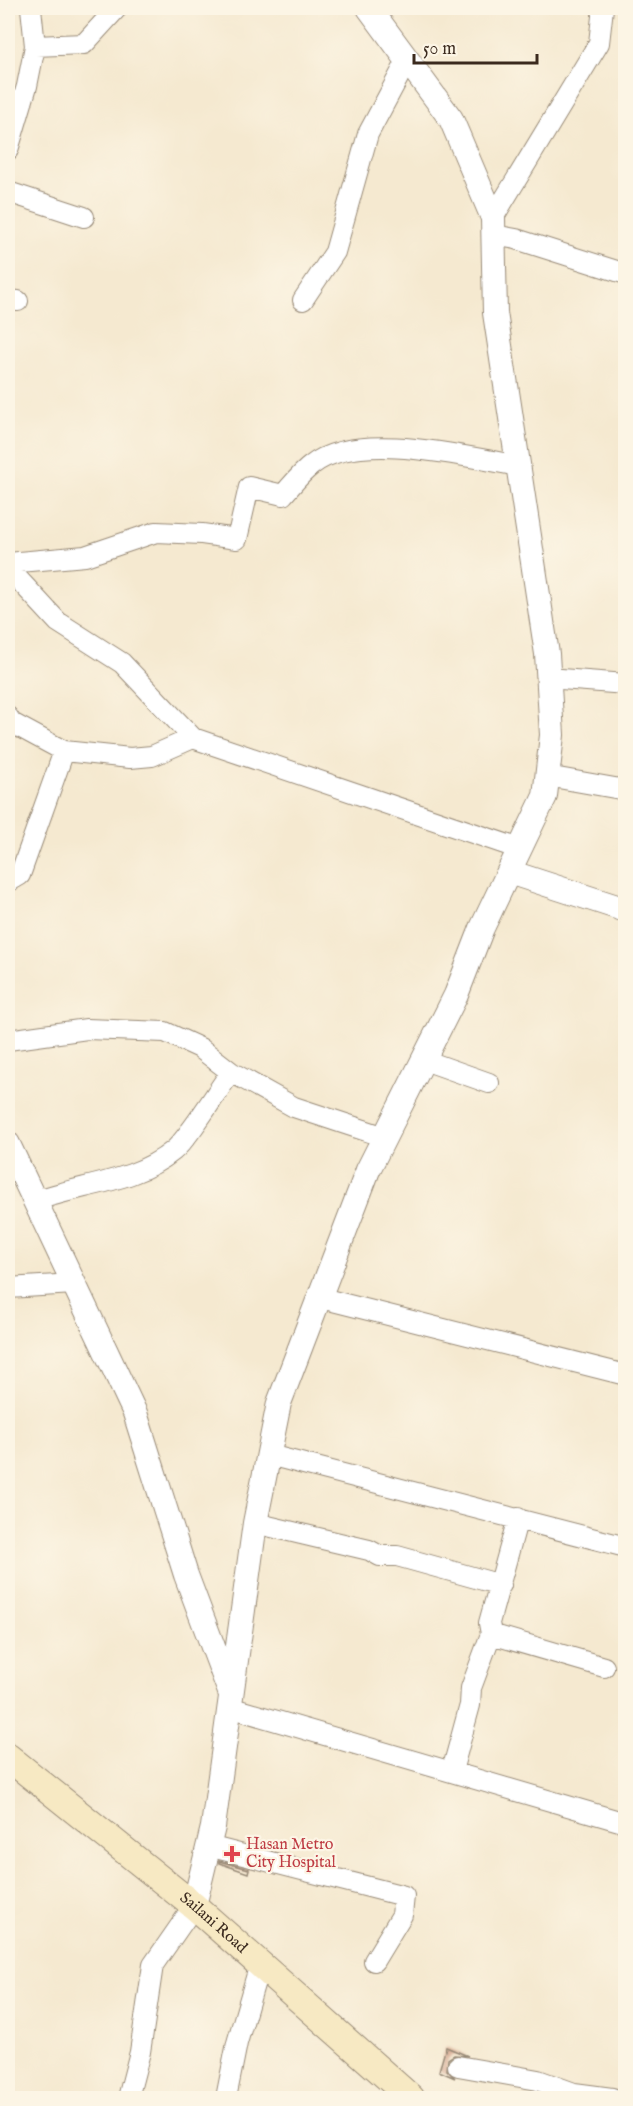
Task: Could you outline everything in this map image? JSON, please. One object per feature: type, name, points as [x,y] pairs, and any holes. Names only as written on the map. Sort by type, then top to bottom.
[{"type":"main road","name":"Sailani Road","points":[[8,1757],[194,1906],[411,2098]]},
{"type":"street","points":[[8,149],[27,86],[35,46],[31,8]]},
{"type":"street","points":[[35,46],[84,44],[117,8]]},
{"type":"street","points":[[128,2098],[140,2052],[153,1965],[194,1906],[208,1846],[255,1523],[279,1403],[368,1170],[456,995],[482,928],[545,796],[548,776],[552,735],[548,678],[495,313],[493,227],[451,119],[369,8]]},
{"type":"street","points":[[493,227],[599,43],[603,8]]},
{"type":"street","points":[[303,300],[334,252],[368,134],[407,61]]},
{"type":"street","points":[[8,192],[84,217]]},
{"type":"street","points":[[493,227],[516,239],[626,274]]},
{"type":"street","points":[[8,563],[85,556],[156,532],[202,534],[237,539],[249,487],[283,495],[312,464],[339,451],[391,446],[519,466]]},
{"type":"street","points":[[8,568],[58,622],[122,663],[193,738],[520,849]]},
{"type":"street","points":[[548,678],[626,684]]},
{"type":"street","points":[[8,717],[12,723],[64,752],[130,758],[152,756],[193,738]]},
{"type":"street","points":[[8,882],[20,875],[64,752]]},
{"type":"street","points":[[548,776],[626,790]]},
{"type":"street","points":[[509,872],[626,910]]},
{"type":"street","points":[[8,1040],[87,1029],[165,1032],[200,1048],[231,1072],[294,1107],[385,1137]]},
{"type":"street","points":[[424,1060],[489,1083]]},
{"type":"street","points":[[35,1201],[57,1192],[140,1172],[175,1150],[231,1072]]},
{"type":"street","points":[[8,1144],[135,1413],[186,1575],[230,1701]]},
{"type":"street","points":[[8,1288],[74,1284]]},
{"type":"street","points":[[321,1298],[626,1375]]},
{"type":"street","points":[[269,1455],[626,1547]]},
{"type":"street","points":[[452,1771],[470,1705],[471,1688],[490,1634],[489,1623],[518,1518]]},
{"type":"street","points":[[255,1523],[369,1550],[380,1556],[397,1556],[501,1585]]},
{"type":"street","points":[[490,1634],[604,1668]]},
{"type":"street","points":[[230,1701],[452,1771],[626,1822]]},
{"type":"street","points":[[208,1846],[404,1896],[402,1915],[374,1961]]},
{"type":"street","points":[[226,2098],[237,2043],[260,1964]]},
{"type":"street","points":[[458,2066],[538,2080],[574,2092],[612,2098]]},
{"type":"building","points":[[219,1861],[249,1869],[248,1873],[219,1863]]},
{"type":"building","points":[[446,2047],[468,2056],[454,2055],[448,2059],[447,2070],[455,2078],[439,2071]]},
{"type":"place","name":"Hasan Metro City Hospital","points":[[232,1854]]}]
